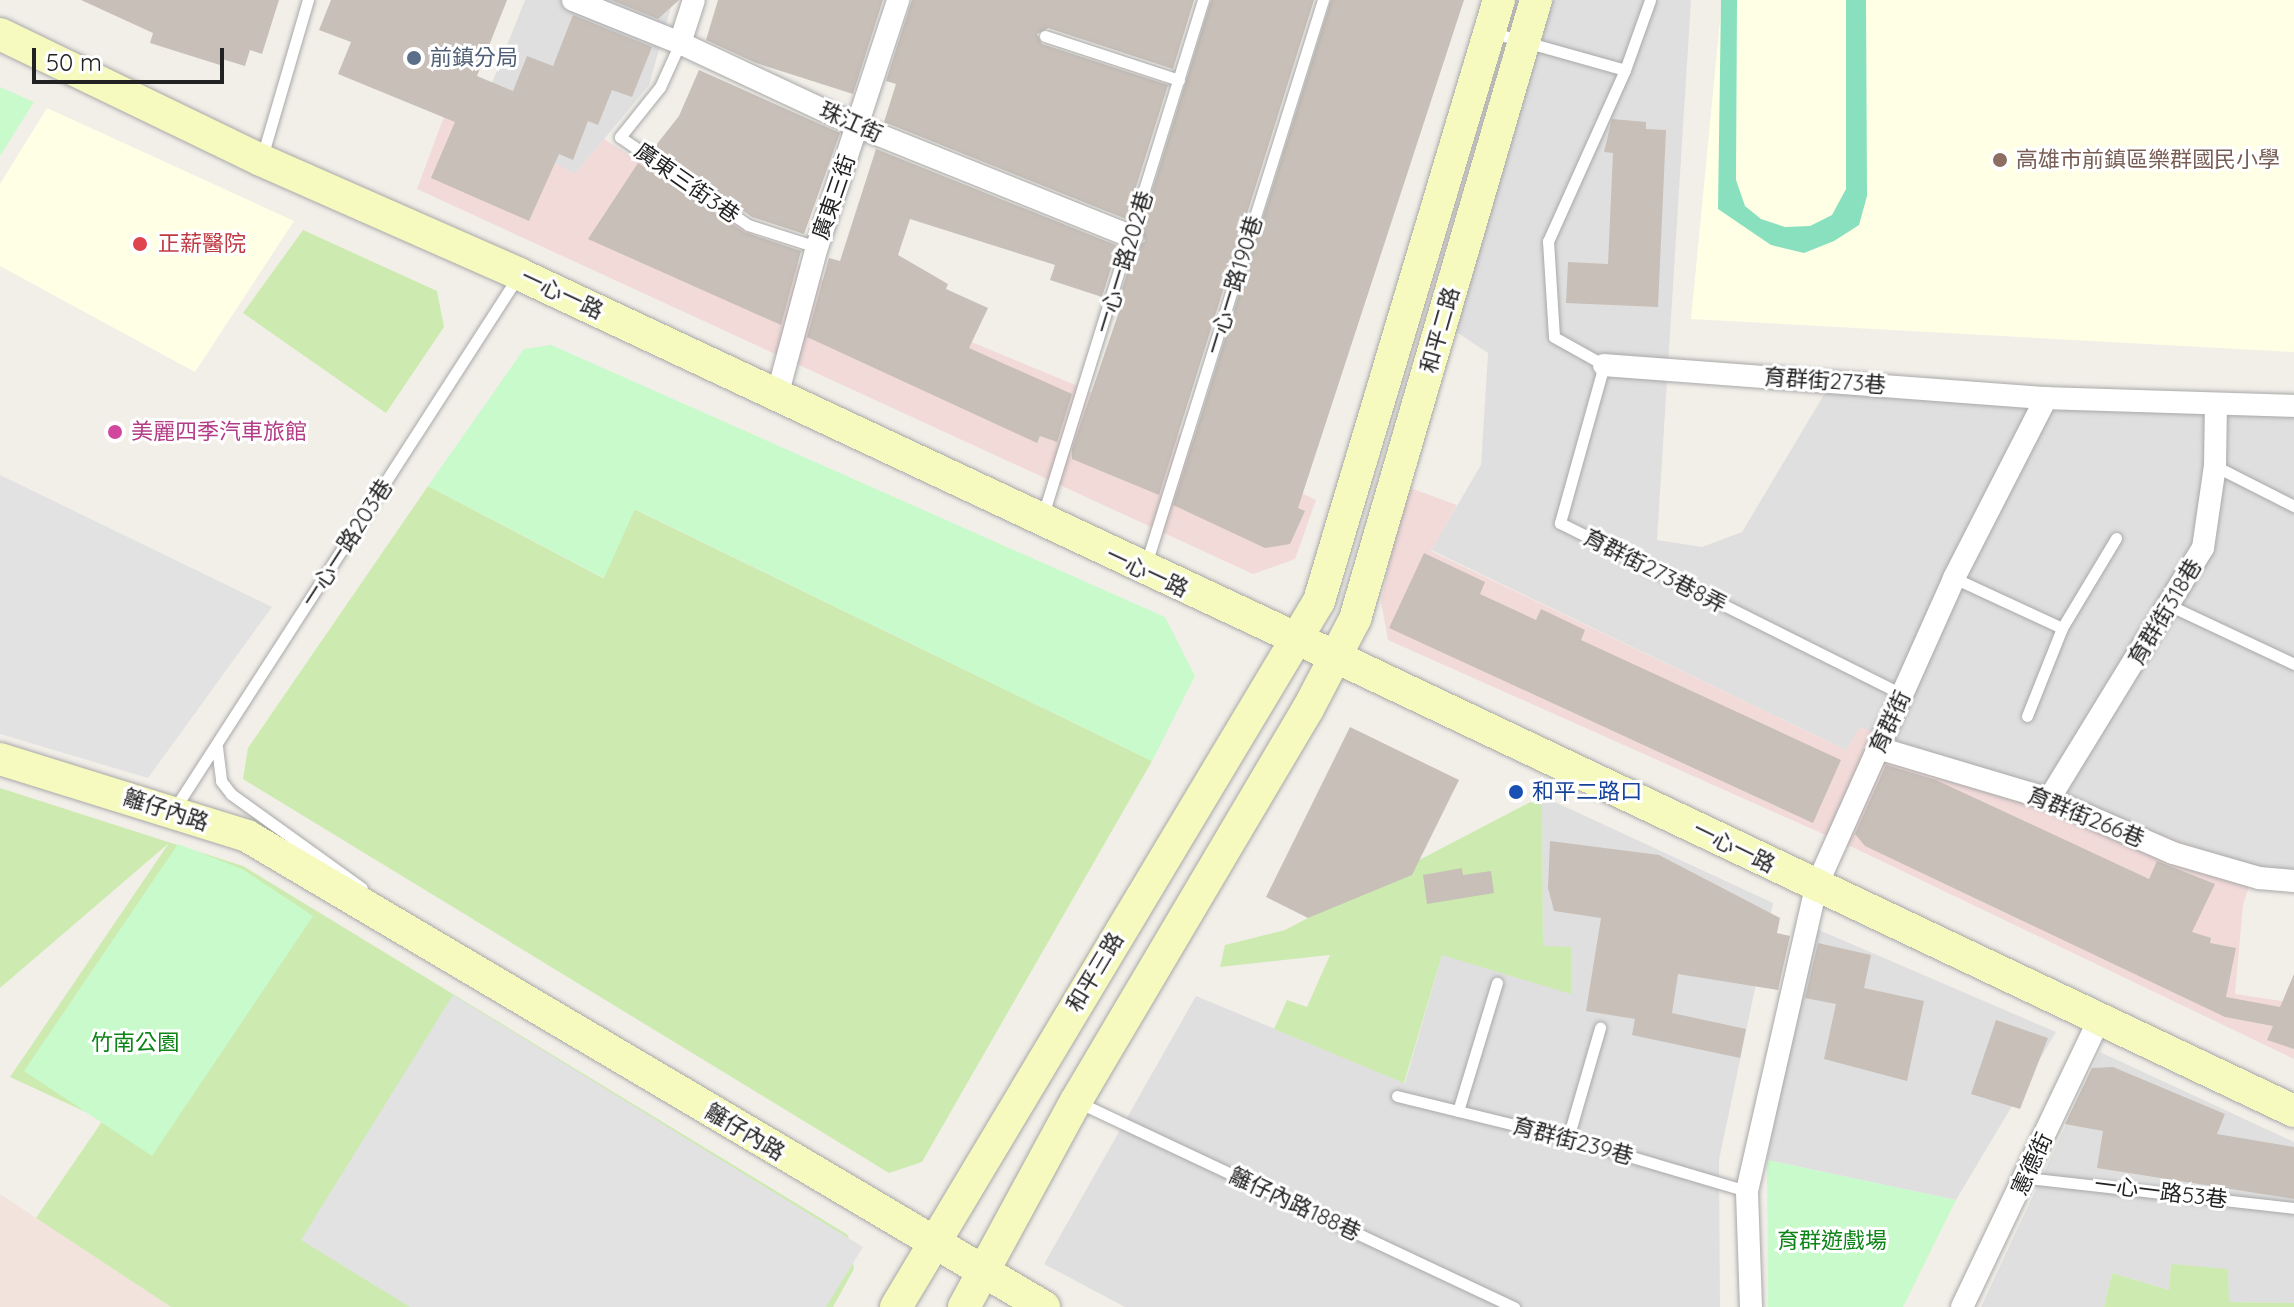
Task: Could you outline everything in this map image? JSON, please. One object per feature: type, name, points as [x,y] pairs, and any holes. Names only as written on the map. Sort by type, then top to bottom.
[{"type":"street","name":"珠江街","points":[[573,0],[680,43],[859,127],[1132,237]]},
{"type":"street","points":[[680,43],[694,0]]},
{"type":"street","name":"廣東三街","points":[[777,396],[817,247],[859,127],[898,0]]},
{"type":"street","name":"和平二路","points":[[1295,639],[1319,601],[1499,0]]},
{"type":"street","name":"和平二路","points":[[1336,657],[1355,619],[1536,0]]},
{"type":"street","name":"一心一路","points":[[0,34],[261,160],[519,274],[1144,571],[1336,657],[2294,1111]]},
{"type":"street","name":"育群街273巷","points":[[1604,365],[2046,398]]},
{"type":"street","points":[[2046,398],[2294,406]]},
{"type":"street","name":"育群街","points":[[1751,1307],[1747,1191],[1816,887],[1954,578],[2046,398]]},
{"type":"street","name":"育群街318巷","points":[[2049,799],[2171,606],[2203,548],[2215,466],[2216,404]]},
{"type":"street","name":"和平三路","points":[[896,1307],[1295,639]]},
{"type":"street","points":[[964,1307],[1076,1101],[1336,657]]},
{"type":"street","name":"育群街266巷","points":[[1878,748],[2049,799],[2173,853],[2259,878],[2294,881]]},
{"type":"street","name":"籬仔內路","points":[[0,759],[247,836],[983,1275],[1044,1307]]},
{"type":"street","name":"憲德街","points":[[1962,1307],[2027,1178],[2099,1020]]},
{"type":"lane","points":[[261,160],[308,0]]},
{"type":"lane","name":"一心一路202巷","points":[[1041,522],[1132,237],[1203,0]]},
{"type":"lane","name":"一心一路190巷","points":[[1144,571],[1323,0]]},
{"type":"lane","points":[[1604,365],[1554,337],[1548,241],[1625,70],[1650,0]]},
{"type":"lane","points":[[1490,32],[1625,70]]},
{"type":"lane","points":[[1045,36],[1179,80]]},
{"type":"lane","name":"廣東三街3巷","points":[[680,43],[660,87],[620,137],[748,225],[817,247]]},
{"type":"lane","name":"一心一路203巷","points":[[173,811],[519,274]]},
{"type":"lane","name":"育群街273巷8弄","points":[[1604,365],[1560,523],[1903,695]]},
{"type":"lane","points":[[2215,466],[2294,506]]},
{"type":"lane","points":[[2027,716],[2062,628],[2116,538]]},
{"type":"lane","points":[[1954,578],[2062,628]]},
{"type":"lane","points":[[2171,606],[2294,664]]},
{"type":"lane","name":"籬仔內路","points":[[217,747],[221,781],[231,794],[316,852],[447,955]]},
{"type":"lane","points":[[2259,878],[2294,894]]},
{"type":"lane","points":[[1458,1111],[1497,983]]},
{"type":"lane","points":[[1568,1138],[1600,1028]]},
{"type":"lane","name":"育群街239巷","points":[[1397,1096],[1568,1138],[1747,1191]]},
{"type":"lane","name":"籬仔內路188巷","points":[[1076,1101],[1514,1307]]},
{"type":"lane","name":"一心一路53巷","points":[[2027,1178],[2294,1208]]},
{"type":"shaded area","points":[[525,0],[673,0],[649,85],[575,174],[476,123]]},
{"type":"shaded area","points":[[1549,0],[1691,0],[1657,540],[1702,547],[1742,532],[1825,393],[2294,415],[2294,873],[2255,868],[1860,728],[1846,750],[1431,550],[1481,465],[1488,353],[1449,327]]},
{"type":"shaded area","name":"高雄市前鎮區樂群國民小學","points":[[1722,0],[2294,0],[2294,352],[1691,319]]},
{"type":"shaded area","points":[[448,106],[575,174],[604,139],[826,282],[1073,384],[1316,500],[1295,559],[1253,574],[417,189]]},
{"type":"shaded area","name":"正薪醫院","points":[[47,108],[294,221],[195,372],[0,266],[0,184]]},
{"type":"shaded area","points":[[0,475],[272,607],[148,778],[0,734]]},
{"type":"shaded area","points":[[1405,486],[1457,505],[1431,551],[1846,750],[1860,727],[2255,868],[2243,905],[2235,994],[2294,1003],[2294,1059],[1848,845],[1388,640],[1381,602]]},
{"type":"shaded area","points":[[1542,796],[1773,903],[1719,1160],[1720,1307],[1125,1307],[1044,1264],[1196,996],[1405,1083],[1442,955],[1543,947]]},
{"type":"shaded area","points":[[1812,927],[2056,1032],[1956,1200],[1767,1160]]},
{"type":"shaded area","points":[[453,995],[863,1247],[826,1307],[410,1307],[301,1240]]},
{"type":"shaded area","points":[[2100,1052],[2294,1142],[2294,1303],[2228,1302],[2171,1264],[2169,1290],[2112,1273],[2104,1307],[1981,1307]]},
{"type":"shaded area","points":[[0,1194],[171,1307],[0,1307]]},
{"type":"green space","points":[[1721,0],[1737,0],[1736,180],[1745,206],[1761,219],[1785,227],[1810,226],[1832,215],[1846,189],[1846,0],[1866,0],[1867,196],[1859,225],[1834,241],[1804,253],[1771,245],[1718,209]]},
{"type":"green space","points":[[0,87],[34,102],[0,156]]},
{"type":"green space","points":[[303,230],[437,291],[444,327],[386,413],[243,313]]},
{"type":"green space","points":[[551,345],[1165,617],[1195,676],[1152,761],[635,509],[604,578],[428,486],[524,349]]},
{"type":"green space","points":[[428,486],[603,578],[634,509],[1152,761],[922,1162],[889,1173],[243,779],[248,748]]},
{"type":"green space","points":[[0,788],[243,866],[848,1235],[854,1269],[833,1307],[171,1307],[36,1218],[103,1120],[10,1077],[169,843],[0,988]]},
{"type":"green space","points":[[1542,796],[1543,946],[1571,947],[1571,994],[1442,955],[1404,1083],[1274,1029],[1287,1000],[1307,1007],[1330,955],[1220,967],[1225,945],[1285,930]]},
{"type":"green space","name":"竹南公園","points":[[178,844],[242,869],[313,916],[152,1156],[24,1071]]},
{"type":"green space","name":"育群遊戲場","points":[[1767,1160],[1956,1200],[1903,1307],[1768,1307]]},
{"type":"green space","points":[[2171,1264],[2228,1269],[2229,1302],[2294,1303],[2294,1307],[2104,1307],[2112,1273],[2169,1290]]},
{"type":"building","points":[[81,0],[279,0],[262,54],[250,50],[245,66],[222,59],[220,65],[150,43],[153,33]]},
{"type":"building","points":[[331,0],[507,0],[477,76],[513,91],[527,56],[553,66],[573,15],[652,47],[632,97],[612,90],[598,125],[588,121],[573,160],[559,154],[529,221],[431,178],[455,122],[338,74],[351,42],[319,30]]},
{"type":"building","points":[[611,0],[679,0],[658,19]]},
{"type":"building","points":[[718,0],[883,0],[853,94],[756,63],[706,40]]},
{"type":"building","points":[[912,0],[1194,0],[1173,69],[1048,28],[1037,34],[1042,44],[1168,85],[1126,219],[884,122],[896,84],[886,81]]},
{"type":"building","points":[[1211,0],[1314,0],[1159,495],[1072,459],[1072,449],[1122,303],[1118,302],[1134,251],[1145,241],[1141,227]]},
{"type":"building","points":[[1331,0],[1464,0],[1298,508],[1305,511],[1290,544],[1265,548],[1173,505]]},
{"type":"building","points":[[699,70],[840,133],[804,234],[752,217],[653,149],[679,116]]},
{"type":"building","points":[[1612,119],[1646,122],[1646,129],[1666,130],[1658,307],[1566,303],[1568,262],[1608,264],[1613,153],[1604,152]]},
{"type":"building","points":[[876,149],[1118,246],[1102,297],[1050,280],[1055,265],[910,219],[898,255],[948,284],[946,289],[988,308],[969,348],[1072,394],[1057,442],[1040,436],[1037,443],[807,337],[829,258],[840,261]]},
{"type":"building","points":[[638,163],[744,232],[801,251],[781,325],[588,239]]},
{"type":"building","points":[[1424,553],[1485,582],[1480,594],[1536,620],[1541,609],[1585,630],[1581,640],[1841,760],[1813,823],[1389,628]]},
{"type":"building","points":[[1350,727],[1459,780],[1412,875],[1308,918],[1266,897]]},
{"type":"building","points":[[1886,765],[1936,780],[2149,879],[2157,861],[2215,884],[2192,932],[2211,938],[2210,943],[2236,948],[2226,997],[2280,1007],[2294,974],[2294,1049],[2267,1040],[2273,1026],[2225,1017],[1865,846],[1855,834]]},
{"type":"building","points":[[1550,841],[1659,855],[1780,918],[1777,933],[1790,936],[1778,990],[1678,974],[1672,1013],[1746,1029],[1740,1058],[1632,1035],[1635,1019],[1586,1011],[1601,918],[1554,911],[1548,888]]},
{"type":"building","points":[[1462,868],[1463,875],[1491,871],[1494,893],[1427,904],[1423,875]]},
{"type":"building","points":[[1818,943],[1871,955],[1864,988],[1924,1001],[1907,1081],[1824,1059],[1836,1004],[1805,998]]},
{"type":"building","points":[[1996,1020],[2048,1038],[2020,1109],[1971,1094]]},
{"type":"building","points":[[2113,1067],[2225,1114],[2217,1134],[2294,1147],[2294,1199],[2097,1168],[2103,1131],[2065,1124],[2092,1068]]},
{"type":"place","name":"前鎮分局","points":[[414,58]]},
{"type":"place","name":"高雄市前鎮區樂群國民小學","points":[[2000,160]]},
{"type":"place","name":"正薪醫院","points":[[140,244]]},
{"type":"place","name":"美麗四季汽車旅館","points":[[115,432]]},
{"type":"place","name":"和平二路口","points":[[1516,792]]}]
